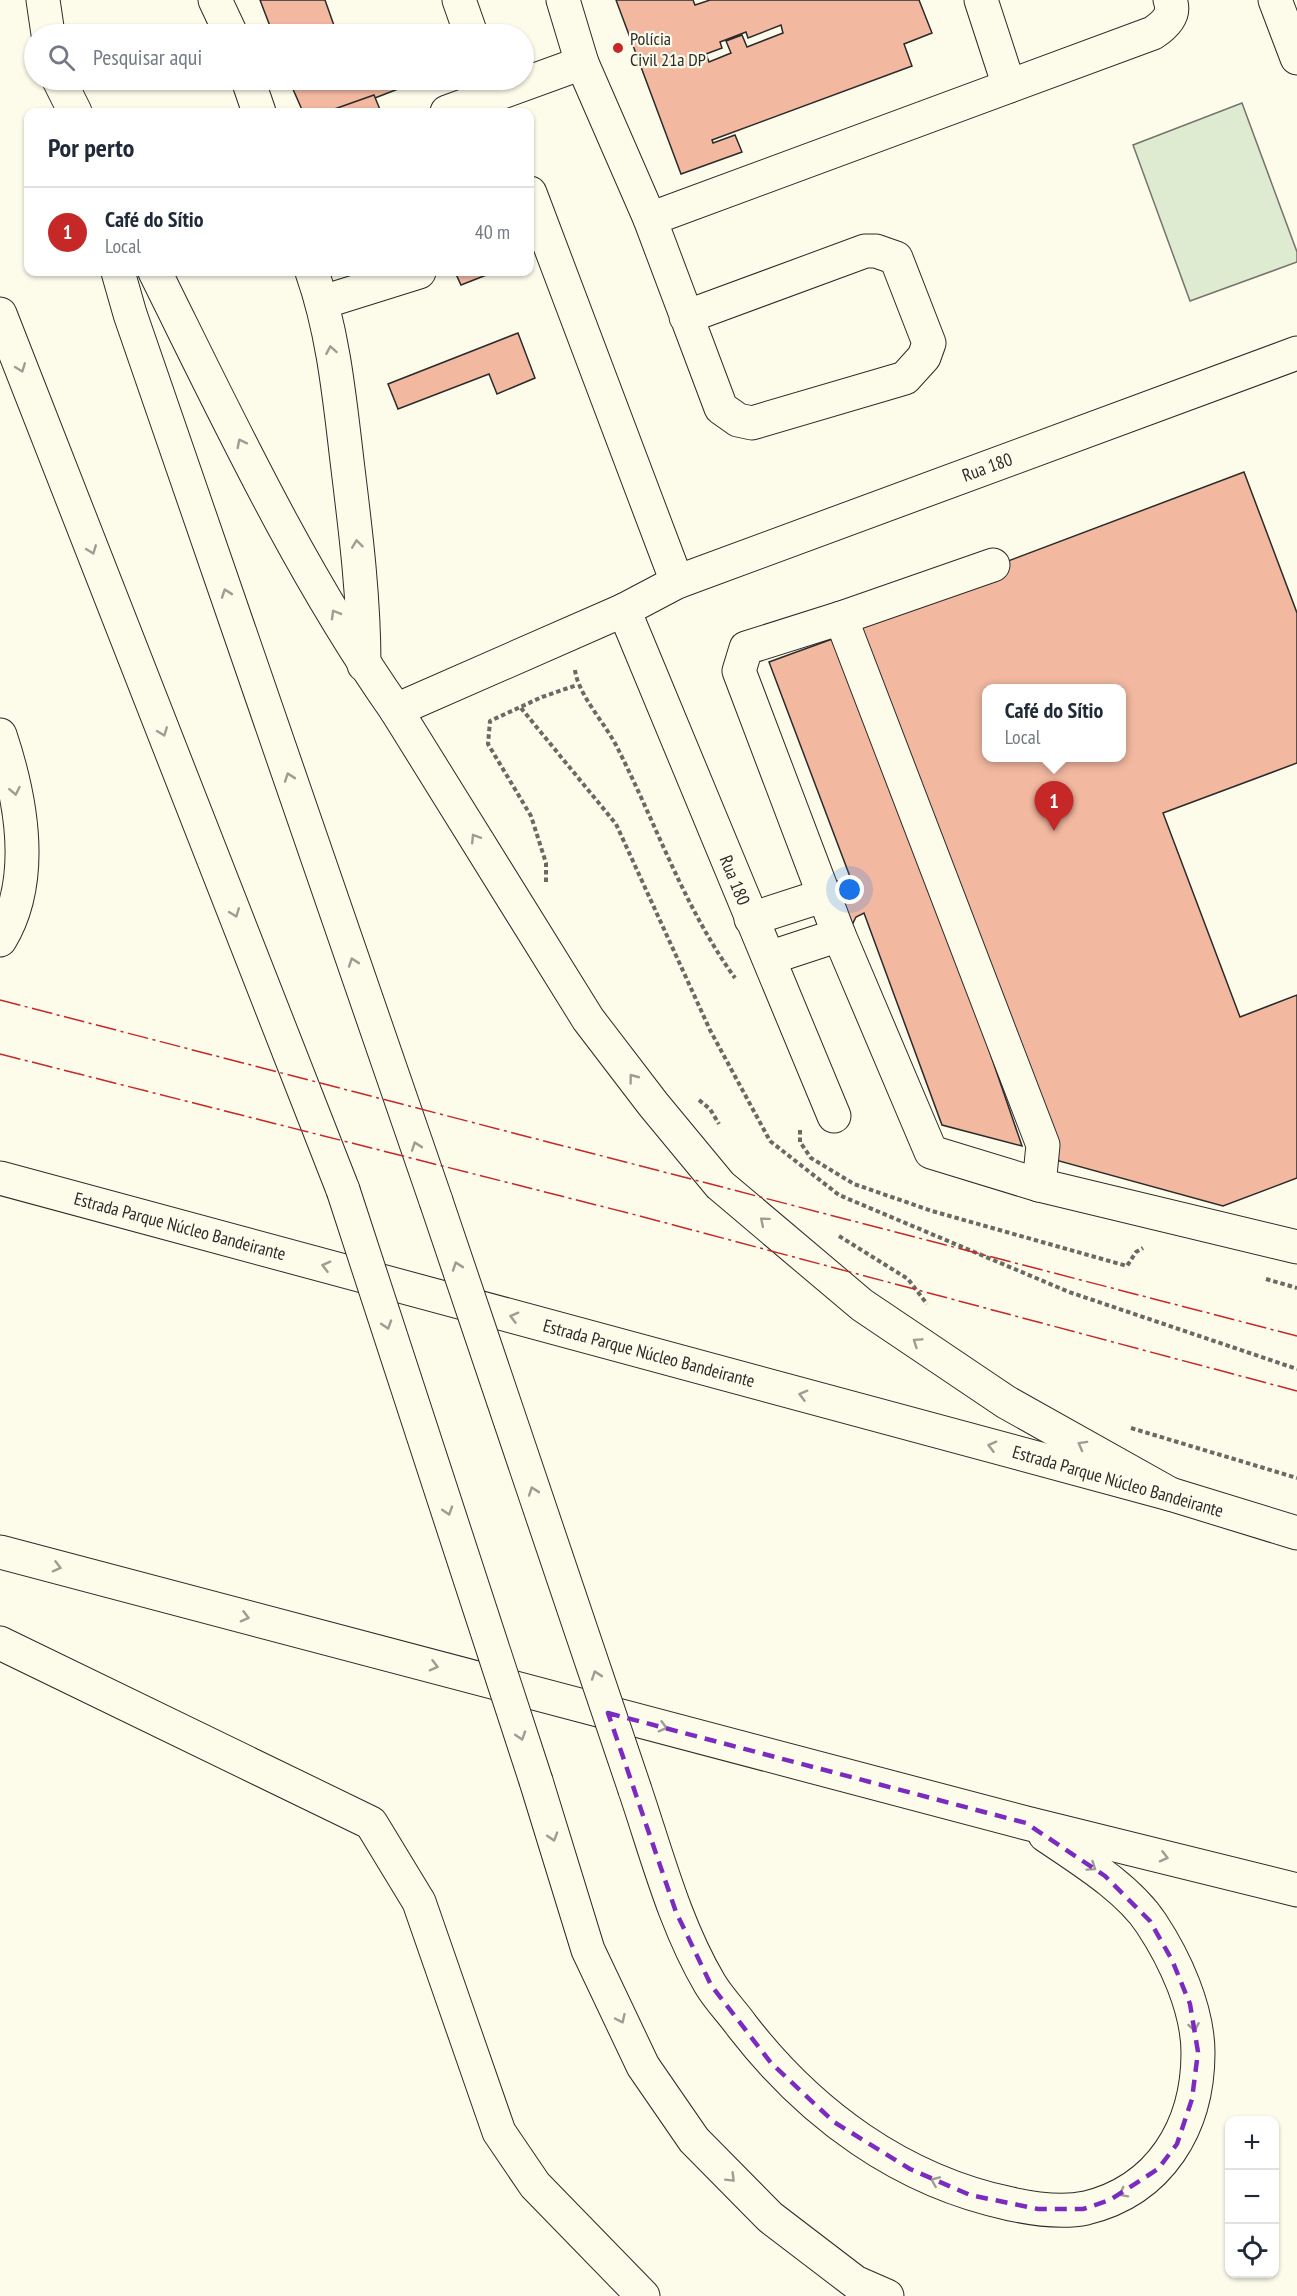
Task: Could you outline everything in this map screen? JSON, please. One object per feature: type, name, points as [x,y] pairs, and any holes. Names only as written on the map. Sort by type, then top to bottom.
[{"type":"main road","points":[[43,0],[47,24]]},
{"type":"main road","points":[[215,0],[226,24]]},
{"type":"main road","points":[[459,0],[467,24]]},
{"type":"main road","points":[[563,0],[582,63],[650,219],[686,317],[721,408],[728,415],[752,423],[905,378],[924,357],[929,343],[896,258],[876,251],[865,251],[686,317]]},
{"type":"main road","points":[[981,0],[1008,86]]},
{"type":"main road","points":[[650,219],[1153,33],[1162,27],[1170,15],[1170,0]]},
{"type":"main road","points":[[1275,0],[1297,58]]},
{"type":"main road","points":[[534,81],[582,63]]},
{"type":"main road","points":[[61,90],[68,108]]},
{"type":"main road","points":[[63,90],[73,108]]},
{"type":"main road","points":[[251,90],[258,108]]},
{"type":"main road","points":[[458,108],[508,90]]},
{"type":"main road","points":[[534,216],[537,234],[677,582]]},
{"type":"main road","points":[[119,276],[133,325],[435,1201],[676,1912],[711,1985],[771,2063],[834,2122],[909,2169],[970,2195],[1038,2209],[1083,2209],[1110,2200],[1136,2187],[1158,2169],[1177,2144],[1192,2099],[1198,2052],[1190,2004],[1172,1960],[1150,1921],[1105,1876],[1026,1823]]},
{"type":"main road","points":[[157,276],[277,515],[364,665],[396,710],[588,1019],[652,1104],[720,1185],[862,1305],[1006,1402],[1170,1494]]},
{"type":"main road","points":[[313,276],[323,302],[341,411],[361,579],[364,665]]},
{"type":"main road","points":[[323,302],[405,276]]},
{"type":"main road","points":[[0,314],[343,1190],[536,1781],[588,1950],[643,2066],[694,2140],[770,2217],[855,2282],[887,2296]]},
{"type":"main road","name":"Rua 180","points":[[396,710],[624,610],[677,582],[1297,352]]},
{"type":"main road","points":[[993,565],[841,618],[746,648],[739,671],[839,935],[931,1152],[1040,1185],[1297,1247]]},
{"type":"main road","name":"Rua 180","points":[[624,610],[834,1116]]},
{"type":"main road","points":[[841,618],[1043,1145],[1040,1185]]},
{"type":"main road","points":[[0,735],[16,789],[21,862],[19,897],[0,940]]},
{"type":"main road","points":[[751,919],[825,895]]},
{"type":"main road","points":[[773,968],[839,935]]},
{"type":"main road","name":"Estrada Parque Núcleo Bandeirante","points":[[0,1178],[1170,1494],[1297,1533]]},
{"type":"main road","points":[[0,1552],[1026,1823],[1297,1890]]},
{"type":"main road","points":[[0,1642],[371,1823],[419,1902],[499,2132],[536,2185],[643,2296]]},
{"type":"path","points":[[572,633],[577,685],[598,713],[617,746],[697,920],[749,996],[773,968]]},
{"type":"highlighted area","points":[[608,1713],[1026,1823],[1105,1876],[1150,1921],[1172,1960],[1190,2004],[1198,2052],[1192,2099],[1177,2144],[1158,2169],[1110,2200],[1083,2209],[1038,2209],[970,2195],[910,2169],[834,2122],[771,2063],[711,1985],[676,1912]]},
{"type":"green space","points":[[1242,103],[1297,252],[1297,262],[1190,301],[1133,145]]},
{"type":"building","points":[[260,0],[325,0],[333,24],[269,24]]},
{"type":"building","points":[[616,0],[693,0],[695,5],[710,0],[919,0],[932,33],[904,44],[912,66],[712,140],[713,143],[735,135],[742,152],[681,174]],"holes":[[[781,25],[783,33],[747,47],[742,35],[726,41],[731,53],[709,62],[706,54],[722,48],[720,42],[746,32],[748,38]]]},
{"type":"building","points":[[293,90],[395,90],[349,108],[301,108]]},
{"type":"building","points":[[374,95],[379,108],[337,108]]},
{"type":"building","points":[[457,276],[484,276],[461,285]]},
{"type":"building","points":[[518,333],[535,378],[497,394],[489,374],[398,409],[388,384]]},
{"type":"building","points":[[1244,472],[1297,613],[1297,763],[1163,813],[1240,1017],[1297,995],[1297,1178],[1223,1206],[1059,1161],[857,618]]},
{"type":"building","points":[[835,638],[965,980],[1022,1146],[942,1125],[864,913],[856,917],[853,923],[824,910],[837,881],[844,884],[852,882],[769,662]]},
{"type":"power","points":[[0,1000],[1297,1336]]},
{"type":"power","points":[[0,1054],[636,1215],[1297,1391]]},
{"type":"place","name":"Polícia Civil 21a DP","points":[[618,48]]},
{"type":"place","name":"Café do Sítio","points":[[1054,831]]}]
